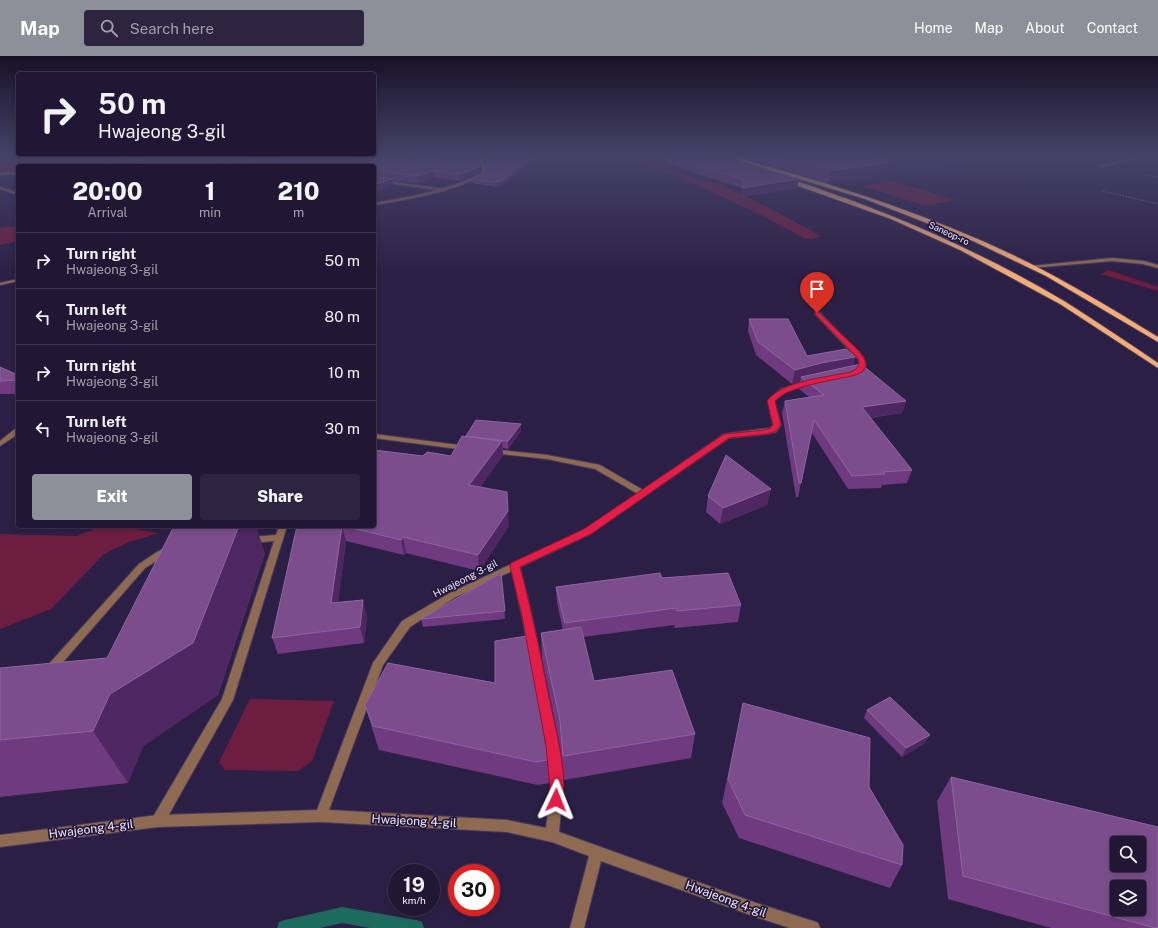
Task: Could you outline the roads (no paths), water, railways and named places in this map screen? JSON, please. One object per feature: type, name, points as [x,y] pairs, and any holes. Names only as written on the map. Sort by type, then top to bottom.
[{"type":"main road","name":"Saneop-ro","points":[[832,195],[895,219],[979,258],[1061,303],[1158,366]]},
{"type":"main road","name":"Saneop-ro","points":[[858,195],[920,217],[1011,256],[1098,302],[1158,340]]},
{"type":"street","points":[[376,204],[404,200],[425,195]]},
{"type":"street","points":[[1030,267],[1107,260],[1143,263],[1158,267]]},
{"type":"street","points":[[0,284],[16,280]]},
{"type":"street","points":[[817,313],[861,358],[863,365],[861,370],[846,375]]},
{"type":"street","name":"Hwajeong 3-gil","points":[[320,816],[378,663],[406,624],[453,595],[587,532],[727,436],[774,430],[777,425],[771,401],[774,397],[782,392],[820,381]]},
{"type":"street","points":[[0,444],[16,432]]},
{"type":"street","points":[[376,436],[472,448]]},
{"type":"street","points":[[487,450],[547,457],[596,467],[644,494]]},
{"type":"street","points":[[158,821],[227,700],[282,528]]},
{"type":"street","points":[[240,541],[278,538]]},
{"type":"street","points":[[38,673],[52,667],[142,566],[160,554],[179,546]]},
{"type":"street","points":[[515,566],[527,616],[553,746],[557,787],[552,836]]},
{"type":"street","name":"Hwajeong 4-gil","points":[[0,840],[158,821],[320,816],[507,826],[552,836],[756,910],[813,928]]},
{"type":"street","points":[[577,928],[597,852]]},
{"type":"waterway","points":[[285,928],[342,915],[416,928]]}]
